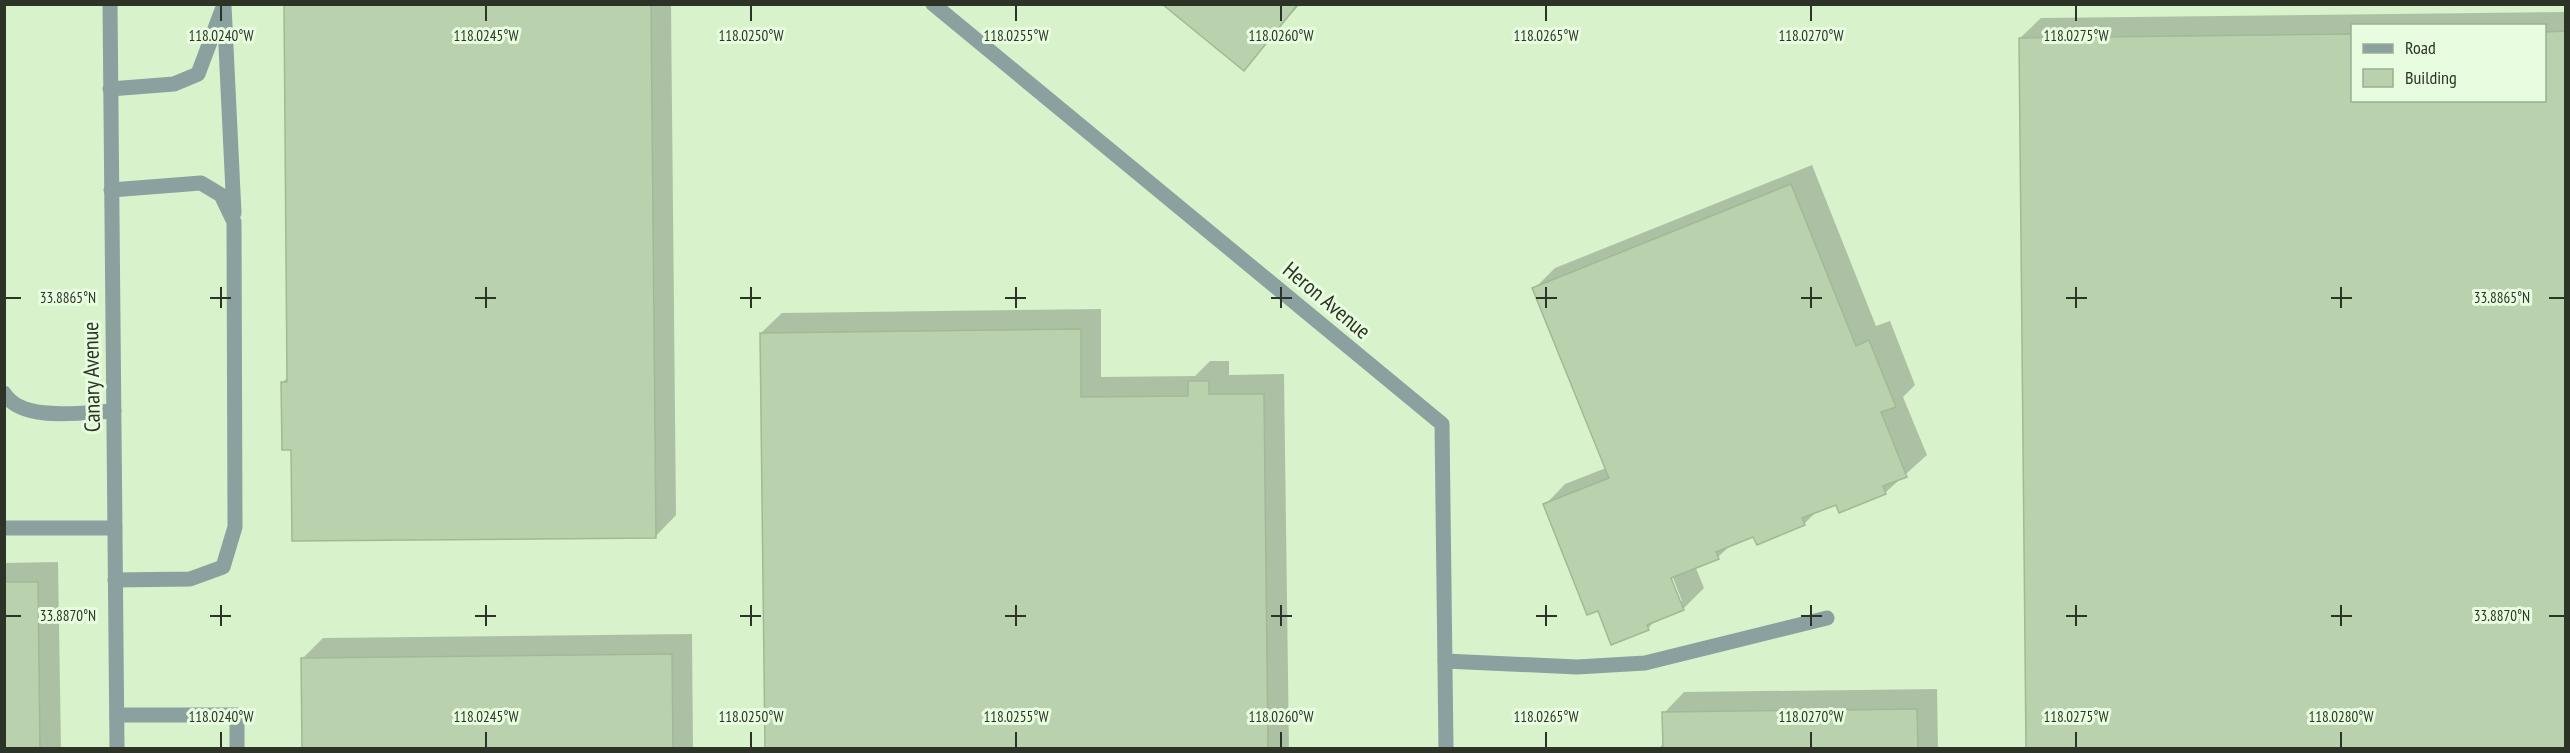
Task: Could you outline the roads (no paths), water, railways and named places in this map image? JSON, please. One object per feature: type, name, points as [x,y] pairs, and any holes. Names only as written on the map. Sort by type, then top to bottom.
[{"type":"street","name":"Canary Avenue","points":[[110,4],[117,748]]},
{"type":"street","name":"Heron Avenue","points":[[933,4],[1442,424],[1446,748]]},
{"type":"street","points":[[110,89],[174,84],[198,74],[224,5]]},
{"type":"street","points":[[115,580],[190,579],[223,567],[235,527],[234,222],[224,5]]},
{"type":"street","points":[[111,190],[201,183],[221,195],[234,222]]},
{"type":"street","points":[[4,393],[9,400],[34,413],[114,411]]},
{"type":"street","points":[[4,528],[115,528]]},
{"type":"street","points":[[1445,662],[1577,667],[1645,663],[1827,618]]},
{"type":"street","points":[[117,715],[237,715],[237,748]]}]
